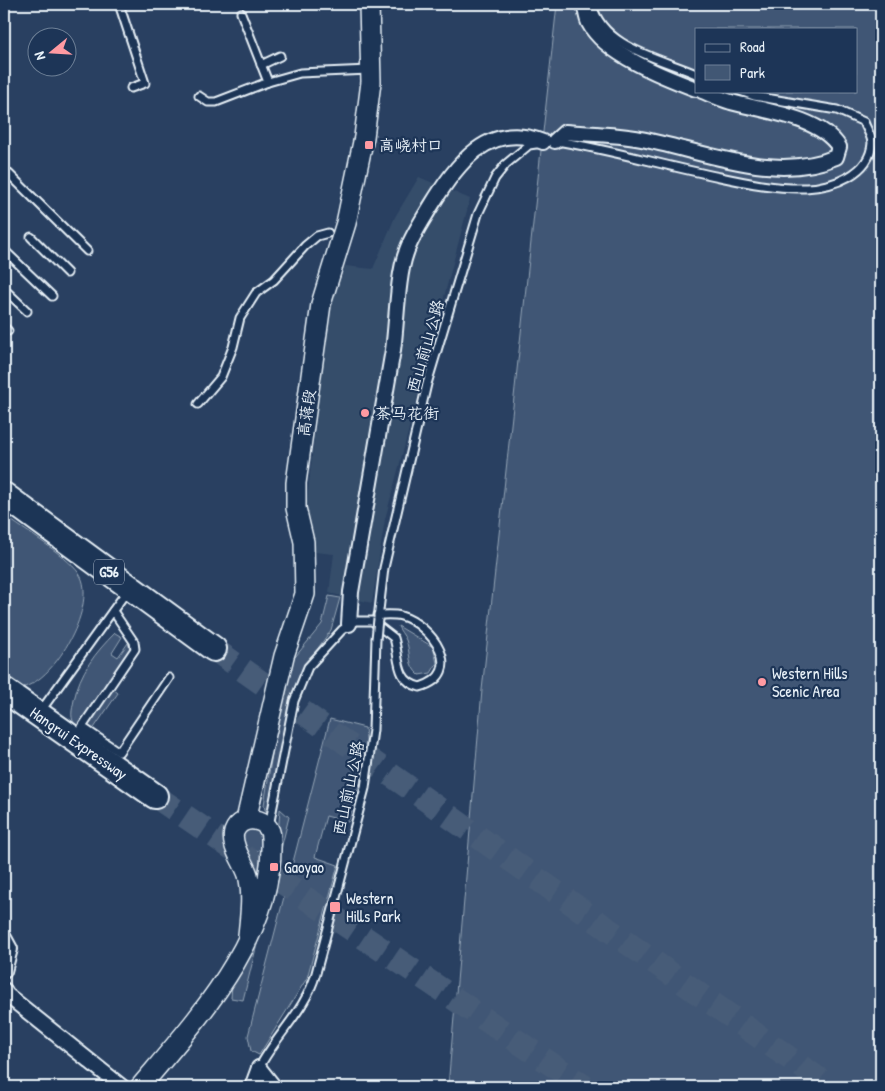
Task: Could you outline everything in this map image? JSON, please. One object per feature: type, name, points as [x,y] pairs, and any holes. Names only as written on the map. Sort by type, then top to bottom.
[{"type":"highway","name":"G56","points":[[4,494],[214,649]]},
{"type":"highway","name":"Hangrui Expressway","points":[[4,690],[155,796]]},
{"type":"main road","name":"高蒋段","points":[[246,820],[284,656],[305,594],[304,542],[296,508],[296,483],[322,304],[346,223],[364,137],[371,70],[369,4]]},
{"type":"main road","points":[[140,1087],[215,996],[234,965],[248,935],[261,902],[268,875],[269,837],[258,820],[246,820],[240,823],[233,840],[250,887],[248,935]]},
{"type":"main road","points":[[238,852],[249,858],[256,858],[262,855],[269,837]]},
{"type":"street","points":[[584,4],[589,22],[601,39],[633,60],[668,78],[695,89]]},
{"type":"street","points":[[349,624],[351,592],[393,347],[406,253],[424,217],[456,168],[476,150],[492,140],[510,135],[526,135],[549,141],[565,132],[640,138],[711,157],[777,167],[809,166],[836,157],[839,147],[832,137],[816,129],[774,112],[731,102],[705,92]]},
{"type":"street","points":[[4,938],[10,949],[4,971]]},
{"type":"street","points":[[4,990],[7,995],[122,1087]]},
{"type":"street","points":[[252,1087],[259,1068]]},
{"type":"street","points":[[259,1068],[274,1087]]},
{"type":"lane","points":[[119,4],[145,83],[131,88]]},
{"type":"lane","points":[[592,4],[595,17],[607,32],[637,50],[695,74]]},
{"type":"lane","points":[[241,13],[268,82]]},
{"type":"lane","points":[[261,65],[280,56]]},
{"type":"lane","points":[[199,96],[208,102],[216,102],[268,82],[300,74],[371,70]]},
{"type":"lane","points":[[549,141],[755,184],[782,187],[808,188],[852,176],[868,160],[872,142],[864,122],[837,110],[754,96],[743,92]]},
{"type":"lane","name":"西山前山公路","points":[[259,1068],[266,1055],[296,1016],[307,998],[316,973],[367,779],[373,730],[376,639],[384,568],[427,384],[478,214],[495,178],[506,164],[529,145],[549,141]]},
{"type":"lane","points":[[4,169],[88,251]]},
{"type":"lane","points":[[198,404],[221,378],[233,347],[240,318],[256,293],[274,280],[305,246],[317,236],[328,233]]},
{"type":"lane","points":[[31,237],[66,273]]},
{"type":"lane","points":[[4,250],[52,296]]},
{"type":"lane","points":[[4,289],[27,311]]},
{"type":"lane","points":[[39,715],[130,587]]},
{"type":"lane","points":[[113,611],[134,642],[135,649],[82,728],[119,752],[168,678]]},
{"type":"lane","points":[[269,837],[297,688],[315,657],[349,624],[365,620],[372,621],[394,638],[402,675],[413,685],[425,685],[439,676],[443,668],[443,658],[436,642],[406,619],[378,617]]},
{"type":"shaded area","name":"茶马花街","points":[[419,177],[470,199],[385,519],[372,603],[329,593],[334,554],[315,552],[306,509],[328,316],[345,266],[373,269],[395,217]]},
{"type":"green space","points":[[557,4],[881,4],[881,1087],[448,1087],[482,690]]},
{"type":"green space","points":[[4,515],[68,562],[81,577],[84,591],[77,625],[58,660],[32,684],[19,688],[4,685]]},
{"type":"green space","points":[[329,596],[340,598],[331,630],[306,665],[296,684],[271,808],[268,811],[265,810],[264,805],[277,723],[291,662],[322,624]]},
{"type":"green space","points":[[398,626],[433,647],[437,663],[431,673],[419,675],[415,671],[411,663],[408,645]]},
{"type":"green space","points":[[115,633],[122,637],[112,653],[118,657],[128,643],[130,649],[77,727],[73,721],[72,711],[80,681],[89,664]]},
{"type":"green space","points":[[113,689],[118,693],[92,731],[87,727]]},
{"type":"green space","points":[[330,719],[365,728],[366,752],[362,776],[348,822],[326,816],[315,857],[338,865],[307,978],[259,1055],[251,1051],[248,1036]]},
{"type":"green space","points":[[280,809],[289,817],[243,1000],[231,998],[232,985],[241,971],[278,836]]},
{"type":"green space","points":[[244,828],[261,829],[264,846],[255,851],[245,850],[240,835]]},
{"type":"tunnel","points":[[214,649],[830,1087]]},
{"type":"tunnel","points":[[155,796],[585,1087]]},
{"type":"place","name":"高峣村口","points":[[369,145]]},
{"type":"place","name":"茶马花街","points":[[365,413]]},
{"type":"place","name":"Western Hills Scenic Area","points":[[762,682]]},
{"type":"place","name":"Gaoyao","points":[[274,867]]},
{"type":"place","name":"Western Hills Park","points":[[335,907]]}]
